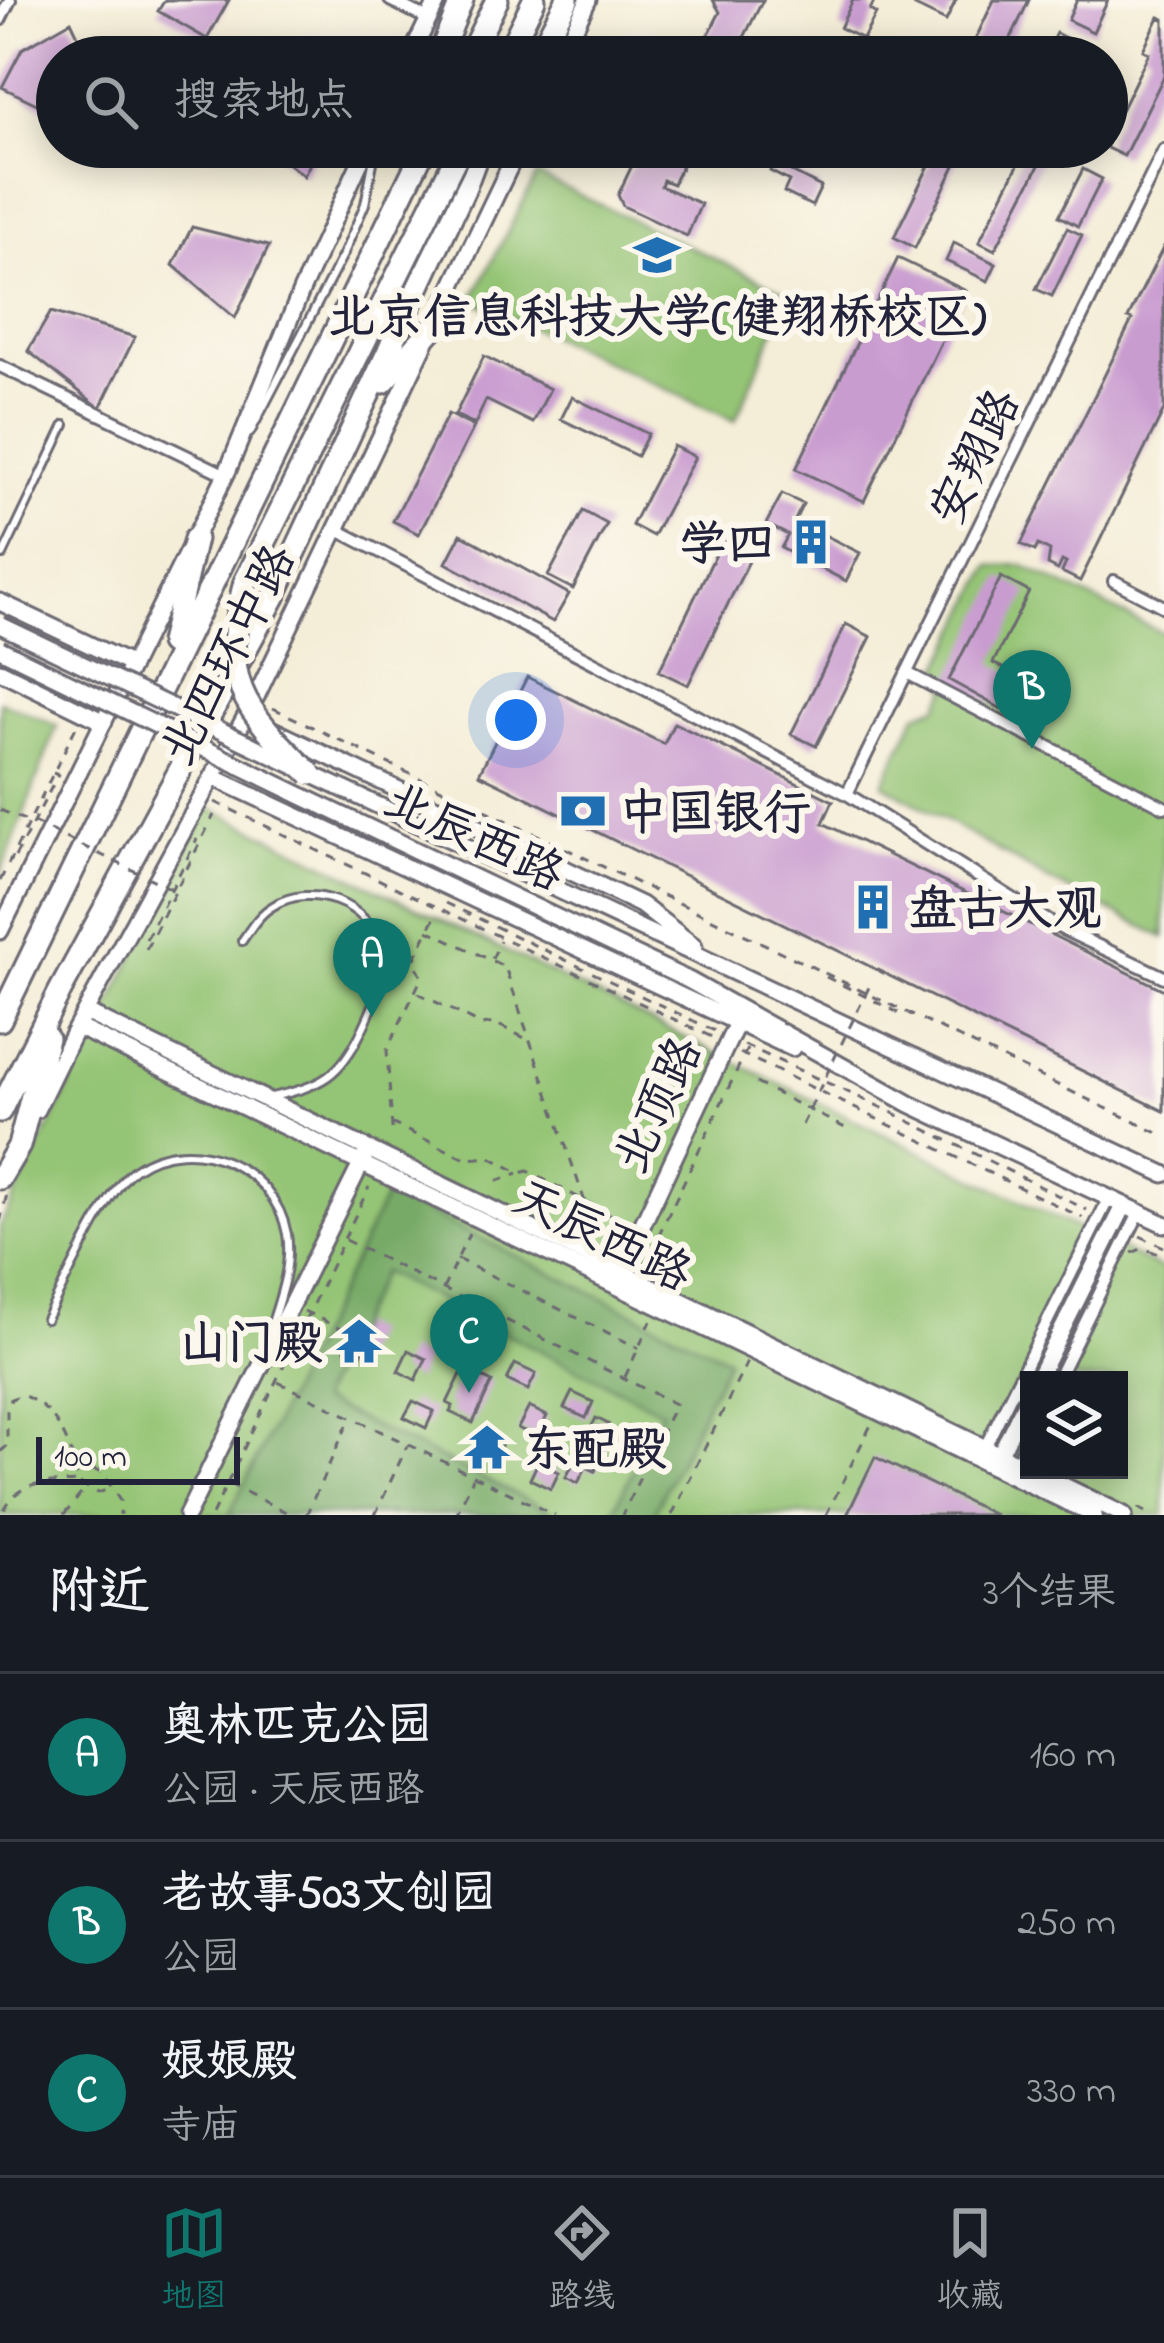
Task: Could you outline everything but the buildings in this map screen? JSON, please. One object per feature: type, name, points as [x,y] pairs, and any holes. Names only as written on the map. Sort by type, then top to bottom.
[{"type":"highway","points":[[447,36],[462,0]]},
{"type":"highway","points":[[479,36],[496,0]]},
{"type":"highway","points":[[519,36],[535,0]]},
{"type":"highway","points":[[548,36],[567,0]]},
{"type":"highway","points":[[398,202],[408,168]]},
{"type":"highway","name":"北四环中路","points":[[0,1020],[415,168]]},
{"type":"highway","points":[[310,774],[266,731],[241,690],[232,657],[235,620],[245,581],[451,168]]},
{"type":"highway","name":"北四环中路","points":[[0,1111],[274,597],[474,168]]},
{"type":"highway","points":[[366,400],[433,328]]},
{"type":"highway","points":[[163,680],[195,538]]},
{"type":"highway","points":[[0,990],[29,959]]},
{"type":"highway","points":[[0,1178],[19,1146],[60,991]]},
{"type":"street","points":[[0,20],[10,0]]},
{"type":"street","points":[[390,0],[428,19]]},
{"type":"street","points":[[420,36],[438,0]]},
{"type":"street","points":[[571,36],[588,0]]},
{"type":"street","name":"安翔路","points":[[847,794],[1164,150]]},
{"type":"street","name":"北四环中路","points":[[0,931],[227,473],[302,289],[362,168]]},
{"type":"street","name":"北四环中路","points":[[0,1194],[81,1020],[210,789],[509,168]]},
{"type":"street","points":[[0,366],[227,473]]},
{"type":"street","points":[[336,529],[847,794],[1056,926],[1164,977]]},
{"type":"street","points":[[1114,581],[1164,607]]},
{"type":"street","points":[[0,602],[132,665]]},
{"type":"street","name":"北辰西路","points":[[0,625],[1164,1174]]},
{"type":"street","points":[[40,690],[67,634]]},
{"type":"street","name":"北辰西路","points":[[0,649],[690,981],[910,1104]]},
{"type":"street","points":[[0,671],[104,722]]},
{"type":"street","points":[[907,674],[1164,807]]},
{"type":"street","name":"北辰西路","points":[[245,717],[641,905],[720,966]]},
{"type":"street","name":"北辰西路","points":[[210,789],[737,1023],[1164,1224]]},
{"type":"street","name":"天辰西路","points":[[81,1020],[263,1098],[366,1155],[380,1169],[618,1277],[638,1280],[989,1457]]},
{"type":"street","name":"天辰西路","points":[[81,1020],[1020,1468]]},
{"type":"street","name":"北顶路","points":[[618,1277],[737,1023]]},
{"type":"street","points":[[188,1515],[366,1155]]},
{"type":"street","points":[[989,1457],[1094,1220],[1124,1206]]},
{"type":"street","points":[[1042,1371],[1124,1206]]},
{"type":"street","points":[[1060,1371],[1124,1206]]},
{"type":"street","points":[[989,1457],[1020,1410]]},
{"type":"street","name":"天辰西路","points":[[1038,1479],[1094,1515]]},
{"type":"street","name":"天辰西路","points":[[1044,1479],[1124,1515]]},
{"type":"lane","points":[[3,555],[65,425]]},
{"type":"lane","points":[[242,941],[276,903],[320,896],[360,915],[373,928],[380,948],[380,991],[349,1060],[320,1082],[263,1098]]},
{"type":"lane","points":[[46,1319],[114,1191],[132,1171],[157,1157],[201,1152],[226,1160],[254,1178],[274,1200],[287,1235],[286,1276],[254,1380]]},
{"type":"path","points":[[254,699],[1164,1136]]},
{"type":"path","points":[[15,857],[77,725]]},
{"type":"path","points":[[0,880],[58,776],[53,773]]},
{"type":"path","points":[[210,789],[726,1047],[1094,1220]]},
{"type":"path","points":[[210,789],[887,1110],[1094,1220]]},
{"type":"path","points":[[0,810],[172,889]]},
{"type":"path","points":[[146,950],[214,815]]},
{"type":"path","points":[[146,940],[201,832],[205,834]]},
{"type":"path","points":[[438,911],[413,960],[422,977],[387,1050],[392,1126],[466,1160],[490,1157],[520,1173]]},
{"type":"path","points":[[428,930],[505,968],[585,1202]]},
{"type":"path","points":[[491,961],[500,941]]},
{"type":"path","points":[[826,977],[901,1013]]},
{"type":"path","points":[[802,1125],[871,983]]},
{"type":"path","points":[[415,992],[482,1025],[494,1023],[530,1041]]},
{"type":"path","points":[[638,1280],[748,1047]]},
{"type":"path","points":[[754,1060],[856,1113],[1094,1220]]},
{"type":"path","points":[[756,1083],[848,1130]]},
{"type":"path","points":[[212,1515],[380,1169]]},
{"type":"path","points":[[497,1181],[528,1171],[623,1221]]},
{"type":"path","points":[[443,1289],[472,1227]]},
{"type":"path","points":[[1135,1234],[1162,1246]]},
{"type":"path","points":[[345,1240],[675,1404],[622,1515]]},
{"type":"path","points":[[457,1259],[639,1348]]},
{"type":"path","points":[[292,1305],[351,1334]]},
{"type":"path","points":[[624,1379],[654,1315]]},
{"type":"path","points":[[671,1515],[747,1360]]},
{"type":"path","points":[[277,1382],[555,1515]]},
{"type":"path","points":[[0,1452],[8,1446],[11,1399],[22,1395],[48,1409],[58,1422],[77,1482]]},
{"type":"path","points":[[306,1515],[351,1417]]},
{"type":"path","points":[[826,1515],[872,1421]]},
{"type":"path","points":[[375,1515],[408,1444]]},
{"type":"path","points":[[75,1464],[103,1473],[120,1501],[120,1515]]},
{"type":"path","points":[[455,1515],[474,1476]]},
{"type":"path","points":[[2,1515],[10,1497],[34,1483],[77,1482],[98,1493],[111,1488]]},
{"type":"path","points":[[227,1484],[292,1515]]},
{"type":"path","points":[[64,1515],[86,1489]]},
{"type":"path","points":[[535,1515],[539,1508]]},
{"type":"green space","points":[[537,175],[790,294],[735,421],[472,300]]},
{"type":"green space","points":[[1022,565],[1164,634],[1164,937],[1050,881],[883,784],[917,714],[938,706],[948,688],[937,674],[990,566]]},
{"type":"green space","points":[[0,701],[57,726],[0,876]]},
{"type":"green space","points":[[208,807],[1164,1270],[1164,1515],[0,1515],[0,1226]]},
{"type":"green space","points":[[387,1193],[728,1359],[653,1515],[611,1515],[662,1411],[382,1272],[319,1400],[558,1515],[229,1515]]},
{"type":"place","name":"北京信息科技大学(健翔桥校区)","points":[[657,255]]},
{"type":"place","name":"学四","points":[[811,542]]},
{"type":"place","name":"老故事503文创园","points":[[1032,749]]},
{"type":"place","name":"中国银行","points":[[583,811]]},
{"type":"place","name":"盘古大观","points":[[873,907]]},
{"type":"place","name":"奥林匹克公园","points":[[372,1017]]},
{"type":"place","name":"山门殿","points":[[359,1341]]},
{"type":"place","name":"娘娘殿","points":[[469,1393]]},
{"type":"place","name":"东配殿","points":[[487,1447]]}]
